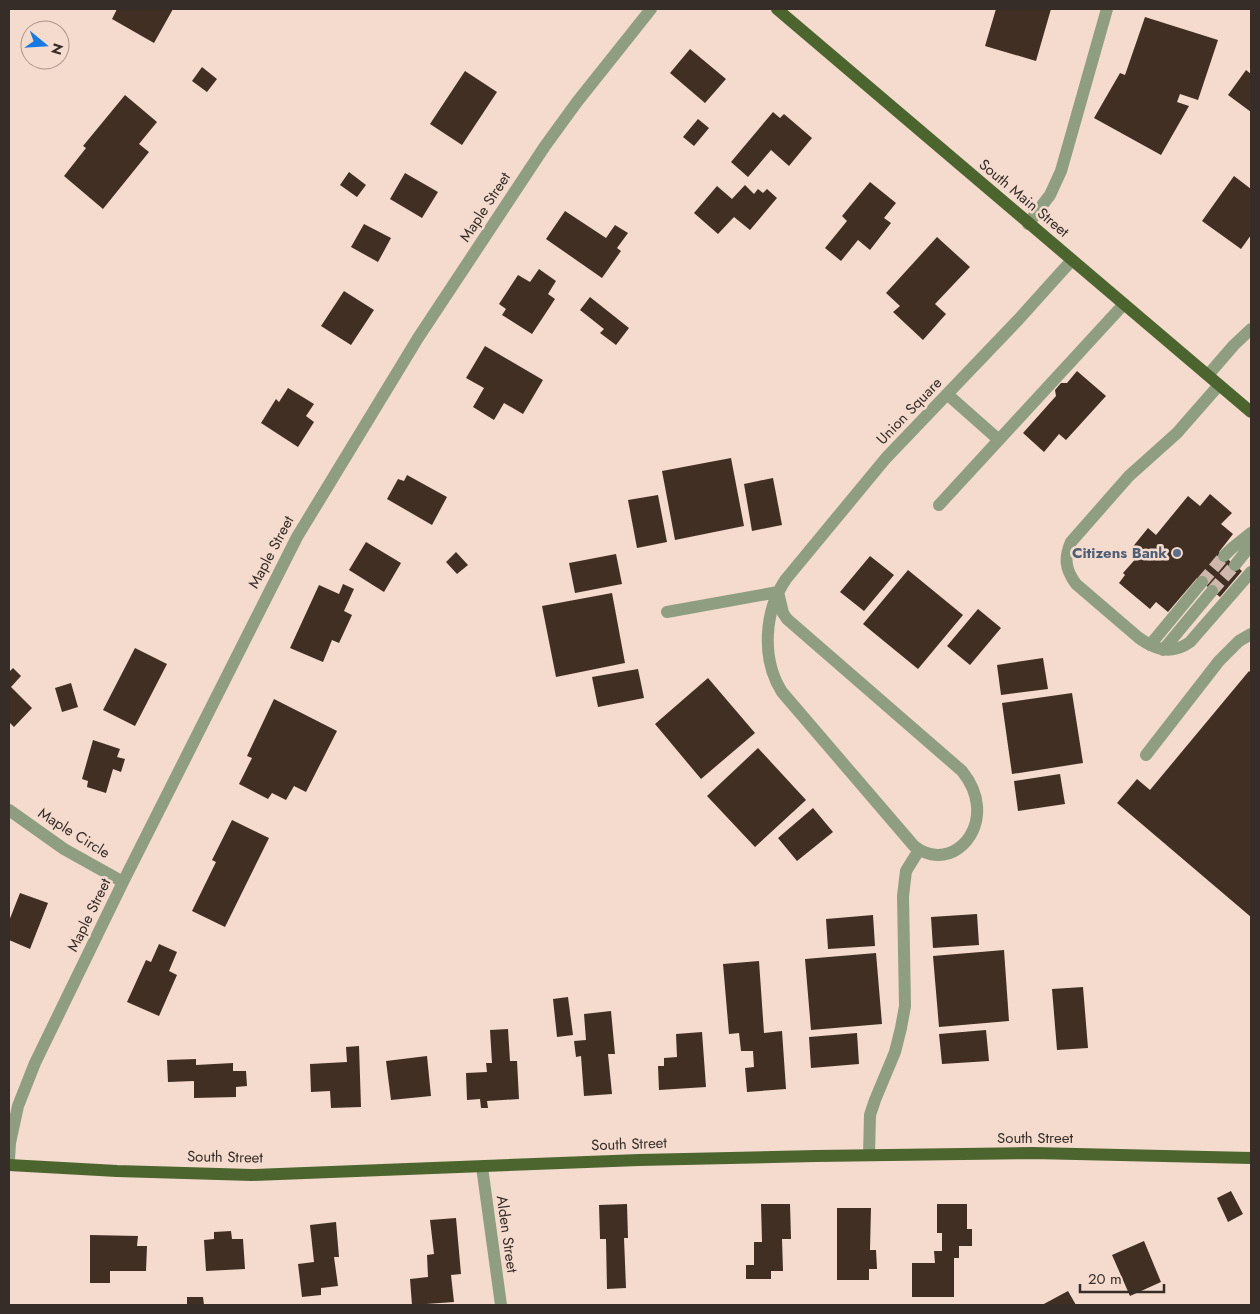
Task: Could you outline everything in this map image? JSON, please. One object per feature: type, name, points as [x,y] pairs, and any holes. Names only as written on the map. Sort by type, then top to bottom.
[{"type":"main road","name":"South Main Street","points":[[777,9],[1251,412]]},
{"type":"main road","name":"South Street","points":[[9,1165],[117,1172],[244,1174],[639,1160],[869,1155],[1033,1153],[1251,1158]]},
{"type":"street","name":"Maple Street","points":[[9,1159],[13,1126],[25,1085],[123,882],[280,569],[313,508],[422,332],[545,146],[577,102],[651,9]]},
{"type":"street","points":[[1028,224],[1050,195],[1061,171],[1107,9]]},
{"type":"street","name":"Union Square","points":[[919,850],[782,692],[775,681],[771,669],[768,642],[771,616],[778,592],[786,579],[886,458],[1034,303],[1072,260]]},
{"type":"street","points":[[939,505],[1124,304]]},
{"type":"street","points":[[1208,376],[1251,329]]},
{"type":"street","points":[[1219,385],[1177,433],[1129,476],[1071,542],[1067,552],[1066,564],[1069,574],[1076,584],[1150,645],[1162,650],[1178,649],[1190,642],[1251,572]]},
{"type":"street","points":[[947,394],[999,440]]},
{"type":"street","points":[[1224,556],[1230,548],[1251,533]]},
{"type":"street","points":[[1234,565],[1251,545]]},
{"type":"street","points":[[1150,645],[1202,582]]},
{"type":"street","points":[[1162,650],[1212,591]]},
{"type":"street","points":[[667,612],[778,592],[783,613],[787,619],[962,770],[968,778],[975,795],[977,816],[971,835],[960,848],[947,854],[934,855],[919,850],[906,871],[902,896],[904,1017],[891,1064],[870,1115],[869,1155]]},
{"type":"street","points":[[1146,755],[1220,660],[1238,641],[1251,634]]},
{"type":"street","name":"Maple Circle","points":[[9,810],[64,849],[123,882]]},
{"type":"street","name":"Alden Street","points":[[482,1167],[501,1305]]},
{"type":"building","points":[[117,9],[173,9],[154,43],[112,19]]},
{"type":"building","points":[[996,9],[1051,9],[1036,61],[985,46]]},
{"type":"building","points":[[1145,17],[1218,40],[1198,100],[1180,94],[1177,102],[1189,106],[1161,155],[1094,118],[1120,73],[1125,75]]},
{"type":"building","points":[[690,49],[726,79],[705,103],[670,73]]},
{"type":"building","points":[[202,67],[217,79],[207,92],[192,81]]},
{"type":"building","points":[[1246,70],[1251,74],[1251,112],[1228,95]]},
{"type":"building","points":[[465,71],[497,92],[462,145],[430,124]]},
{"type":"building","points":[[125,95],[157,122],[139,144],[149,152],[103,209],[64,176],[86,148],[83,146]]},
{"type":"building","points":[[773,112],[780,118],[784,114],[812,138],[789,166],[771,150],[748,177],[731,162]]},
{"type":"building","points":[[698,119],[709,128],[694,146],[683,137]]},
{"type":"building","points":[[349,172],[366,185],[357,197],[340,185]]},
{"type":"building","points":[[405,173],[438,192],[422,218],[390,199]]},
{"type":"building","points":[[1234,176],[1251,189],[1251,235],[1241,249],[1202,221]]},
{"type":"building","points":[[870,182],[896,203],[884,218],[891,223],[870,250],[858,240],[841,261],[825,248],[847,221],[842,216]]},
{"type":"building","points":[[745,185],[754,194],[758,189],[763,193],[767,189],[777,198],[750,230],[734,217],[718,234],[694,213],[717,186],[732,199]]},
{"type":"building","points":[[565,211],[606,238],[615,225],[628,233],[617,248],[621,251],[602,278],[546,239]]},
{"type":"building","points":[[364,224],[391,238],[378,262],[351,247]]},
{"type":"building","points":[[937,237],[970,267],[935,304],[946,314],[923,340],[893,312],[900,306],[886,293]]},
{"type":"building","points":[[539,269],[556,281],[548,294],[555,299],[532,334],[502,315],[506,309],[499,304],[518,275],[530,282]]},
{"type":"building","points":[[344,291],[374,310],[351,345],[321,326]]},
{"type":"building","points":[[590,297],[629,328],[616,345],[600,333],[604,329],[580,310]]},
{"type":"building","points":[[485,346],[543,380],[523,414],[504,403],[494,420],[473,407],[484,388],[466,378]]},
{"type":"building","points":[[1077,371],[1106,396],[1066,440],[1059,434],[1044,452],[1023,433],[1056,396],[1055,390],[1061,383],[1067,383]]},
{"type":"building","points":[[288,388],[314,404],[306,416],[314,422],[298,447],[261,423],[276,399],[279,402]]},
{"type":"building","points":[[731,458],[744,526],[675,540],[662,471]]},
{"type":"building","points":[[407,475],[447,497],[432,525],[387,499],[398,479],[404,481]]},
{"type":"building","points":[[773,478],[782,525],[752,531],[744,484]]},
{"type":"building","name":"Citizens Bank","points":[[1210,494],[1232,513],[1221,524],[1233,534],[1219,552],[1242,571],[1220,597],[1197,578],[1168,612],[1156,602],[1150,609],[1119,583],[1125,575],[1123,573],[1139,555],[1131,549],[1148,528],[1156,535],[1188,496],[1200,506]]},
{"type":"building","points":[[658,495],[667,542],[637,548],[628,500]]},
{"type":"building","points":[[366,542],[401,563],[384,592],[349,570]]},
{"type":"building","points":[[456,552],[468,565],[457,574],[446,562]]},
{"type":"building","points":[[616,554],[622,584],[575,593],[569,563]]},
{"type":"building","points":[[870,556],[894,575],[864,611],[840,592]]},
{"type":"building","points":[[908,570],[963,615],[918,669],[863,624]]},
{"type":"building","points":[[343,584],[354,589],[344,611],[352,615],[339,643],[332,640],[323,662],[290,648],[319,585],[339,594]]},
{"type":"building","points":[[612,593],[625,663],[556,677],[542,606]]},
{"type":"building","points":[[978,609],[1001,628],[970,665],[947,646]]},
{"type":"building","points":[[135,648],[167,664],[135,726],[103,710]]},
{"type":"building","points":[[1043,658],[1048,689],[1001,695],[997,665]]},
{"type":"building","points":[[13,668],[21,676],[11,687],[32,708],[14,727],[9,722],[9,672]]},
{"type":"building","points":[[638,669],[644,698],[598,707],[592,677]]},
{"type":"building","points":[[1249,671],[1251,673],[1251,917],[1117,803],[1137,779],[1150,790]]},
{"type":"building","points":[[708,678],[755,733],[701,779],[655,724]]},
{"type":"building","points":[[71,683],[78,707],[62,712],[55,688]]},
{"type":"building","points":[[1072,693],[1083,763],[1012,774],[1002,703]]},
{"type":"building","points":[[274,699],[337,731],[306,792],[294,786],[286,800],[272,793],[268,799],[239,784],[252,758],[247,756]]},
{"type":"building","points":[[93,740],[120,749],[117,757],[125,759],[121,772],[113,769],[106,793],[87,787],[88,781],[82,779]]},
{"type":"building","points":[[758,748],[806,800],[755,847],[707,796]]},
{"type":"building","points":[[1060,774],[1065,804],[1018,811],[1014,781]]},
{"type":"building","points":[[813,808],[833,832],[797,861],[778,838]]},
{"type":"building","points":[[232,820],[269,838],[225,927],[192,911],[216,862],[212,860]]},
{"type":"building","points":[[20,893],[48,903],[30,949],[9,940],[9,921]]},
{"type":"building","points":[[977,914],[979,945],[933,948],[931,917]]},
{"type":"building","points":[[873,915],[875,946],[828,949],[826,919]]},
{"type":"building","points":[[159,944],[177,952],[169,971],[177,975],[159,1016],[127,1002],[146,960],[151,962]]},
{"type":"building","points":[[1004,950],[1009,1021],[939,1027],[933,956]]},
{"type":"building","points":[[876,953],[882,1024],[811,1030],[805,959]]},
{"type":"building","points":[[759,961],[764,1033],[782,1031],[786,1089],[747,1092],[745,1068],[754,1067],[753,1051],[741,1051],[739,1033],[729,1034],[723,964]]},
{"type":"building","points":[[1083,987],[1088,1048],[1057,1050],[1052,989]]},
{"type":"building","points":[[568,997],[573,1035],[557,1037],[553,999]]},
{"type":"building","points":[[611,1011],[615,1054],[608,1054],[612,1094],[584,1096],[581,1056],[576,1057],[574,1041],[586,1040],[584,1014]]},
{"type":"building","points":[[508,1029],[510,1061],[517,1061],[519,1099],[487,1101],[488,1108],[481,1108],[480,1099],[467,1100],[466,1073],[487,1072],[486,1063],[492,1063],[490,1030]]},
{"type":"building","points":[[986,1030],[989,1061],[942,1064],[939,1034]]},
{"type":"building","points":[[702,1032],[706,1087],[659,1090],[658,1066],[664,1066],[664,1058],[677,1057],[676,1034]]},
{"type":"building","points":[[857,1033],[859,1064],[811,1068],[809,1037]]},
{"type":"building","points":[[359,1046],[361,1107],[331,1108],[330,1091],[311,1092],[310,1064],[347,1062],[346,1047]]},
{"type":"building","points":[[427,1056],[431,1096],[391,1100],[386,1061]]},
{"type":"building","points":[[196,1059],[196,1065],[233,1063],[233,1071],[246,1071],[247,1086],[236,1087],[236,1097],[194,1098],[194,1081],[168,1082],[167,1060]]},
{"type":"building","points":[[1231,1191],[1243,1214],[1228,1222],[1217,1198]]},
{"type":"building","points":[[627,1204],[628,1238],[624,1238],[626,1288],[607,1289],[606,1239],[600,1239],[599,1205]]},
{"type":"building","points":[[761,1204],[790,1204],[791,1239],[782,1239],[783,1271],[771,1271],[771,1279],[746,1279],[746,1265],[754,1265],[754,1242],[762,1242]]},
{"type":"building","points":[[937,1204],[967,1204],[967,1229],[972,1229],[972,1246],[959,1246],[959,1258],[954,1258],[954,1297],[912,1297],[912,1263],[935,1263],[934,1251],[942,1251],[942,1233],[937,1233]]},
{"type":"building","points":[[837,1208],[871,1208],[870,1250],[876,1250],[877,1269],[869,1269],[869,1280],[837,1280]]},
{"type":"building","points":[[456,1218],[461,1274],[451,1275],[454,1302],[412,1305],[410,1279],[428,1277],[427,1255],[434,1254],[430,1220]]},
{"type":"building","points":[[336,1222],[339,1257],[334,1257],[338,1286],[321,1288],[321,1295],[302,1297],[298,1264],[314,1262],[310,1225]]},
{"type":"building","points":[[231,1231],[232,1239],[243,1239],[245,1269],[206,1271],[204,1240],[214,1239],[214,1232]]},
{"type":"building","points":[[90,1235],[138,1236],[137,1246],[147,1246],[146,1271],[110,1271],[110,1283],[90,1283]]},
{"type":"building","points":[[1144,1241],[1161,1282],[1130,1296],[1112,1255]]},
{"type":"building","points":[[1068,1291],[1076,1305],[1042,1305]]},
{"type":"building","points":[[187,1297],[203,1297],[204,1305],[187,1305]]},
{"type":"tunnel","points":[[1202,582],[1224,556]]},
{"type":"tunnel","points":[[1212,591],[1235,565]]},
{"type":"place","name":"Citizens Bank","points":[[1177,553]]}]
